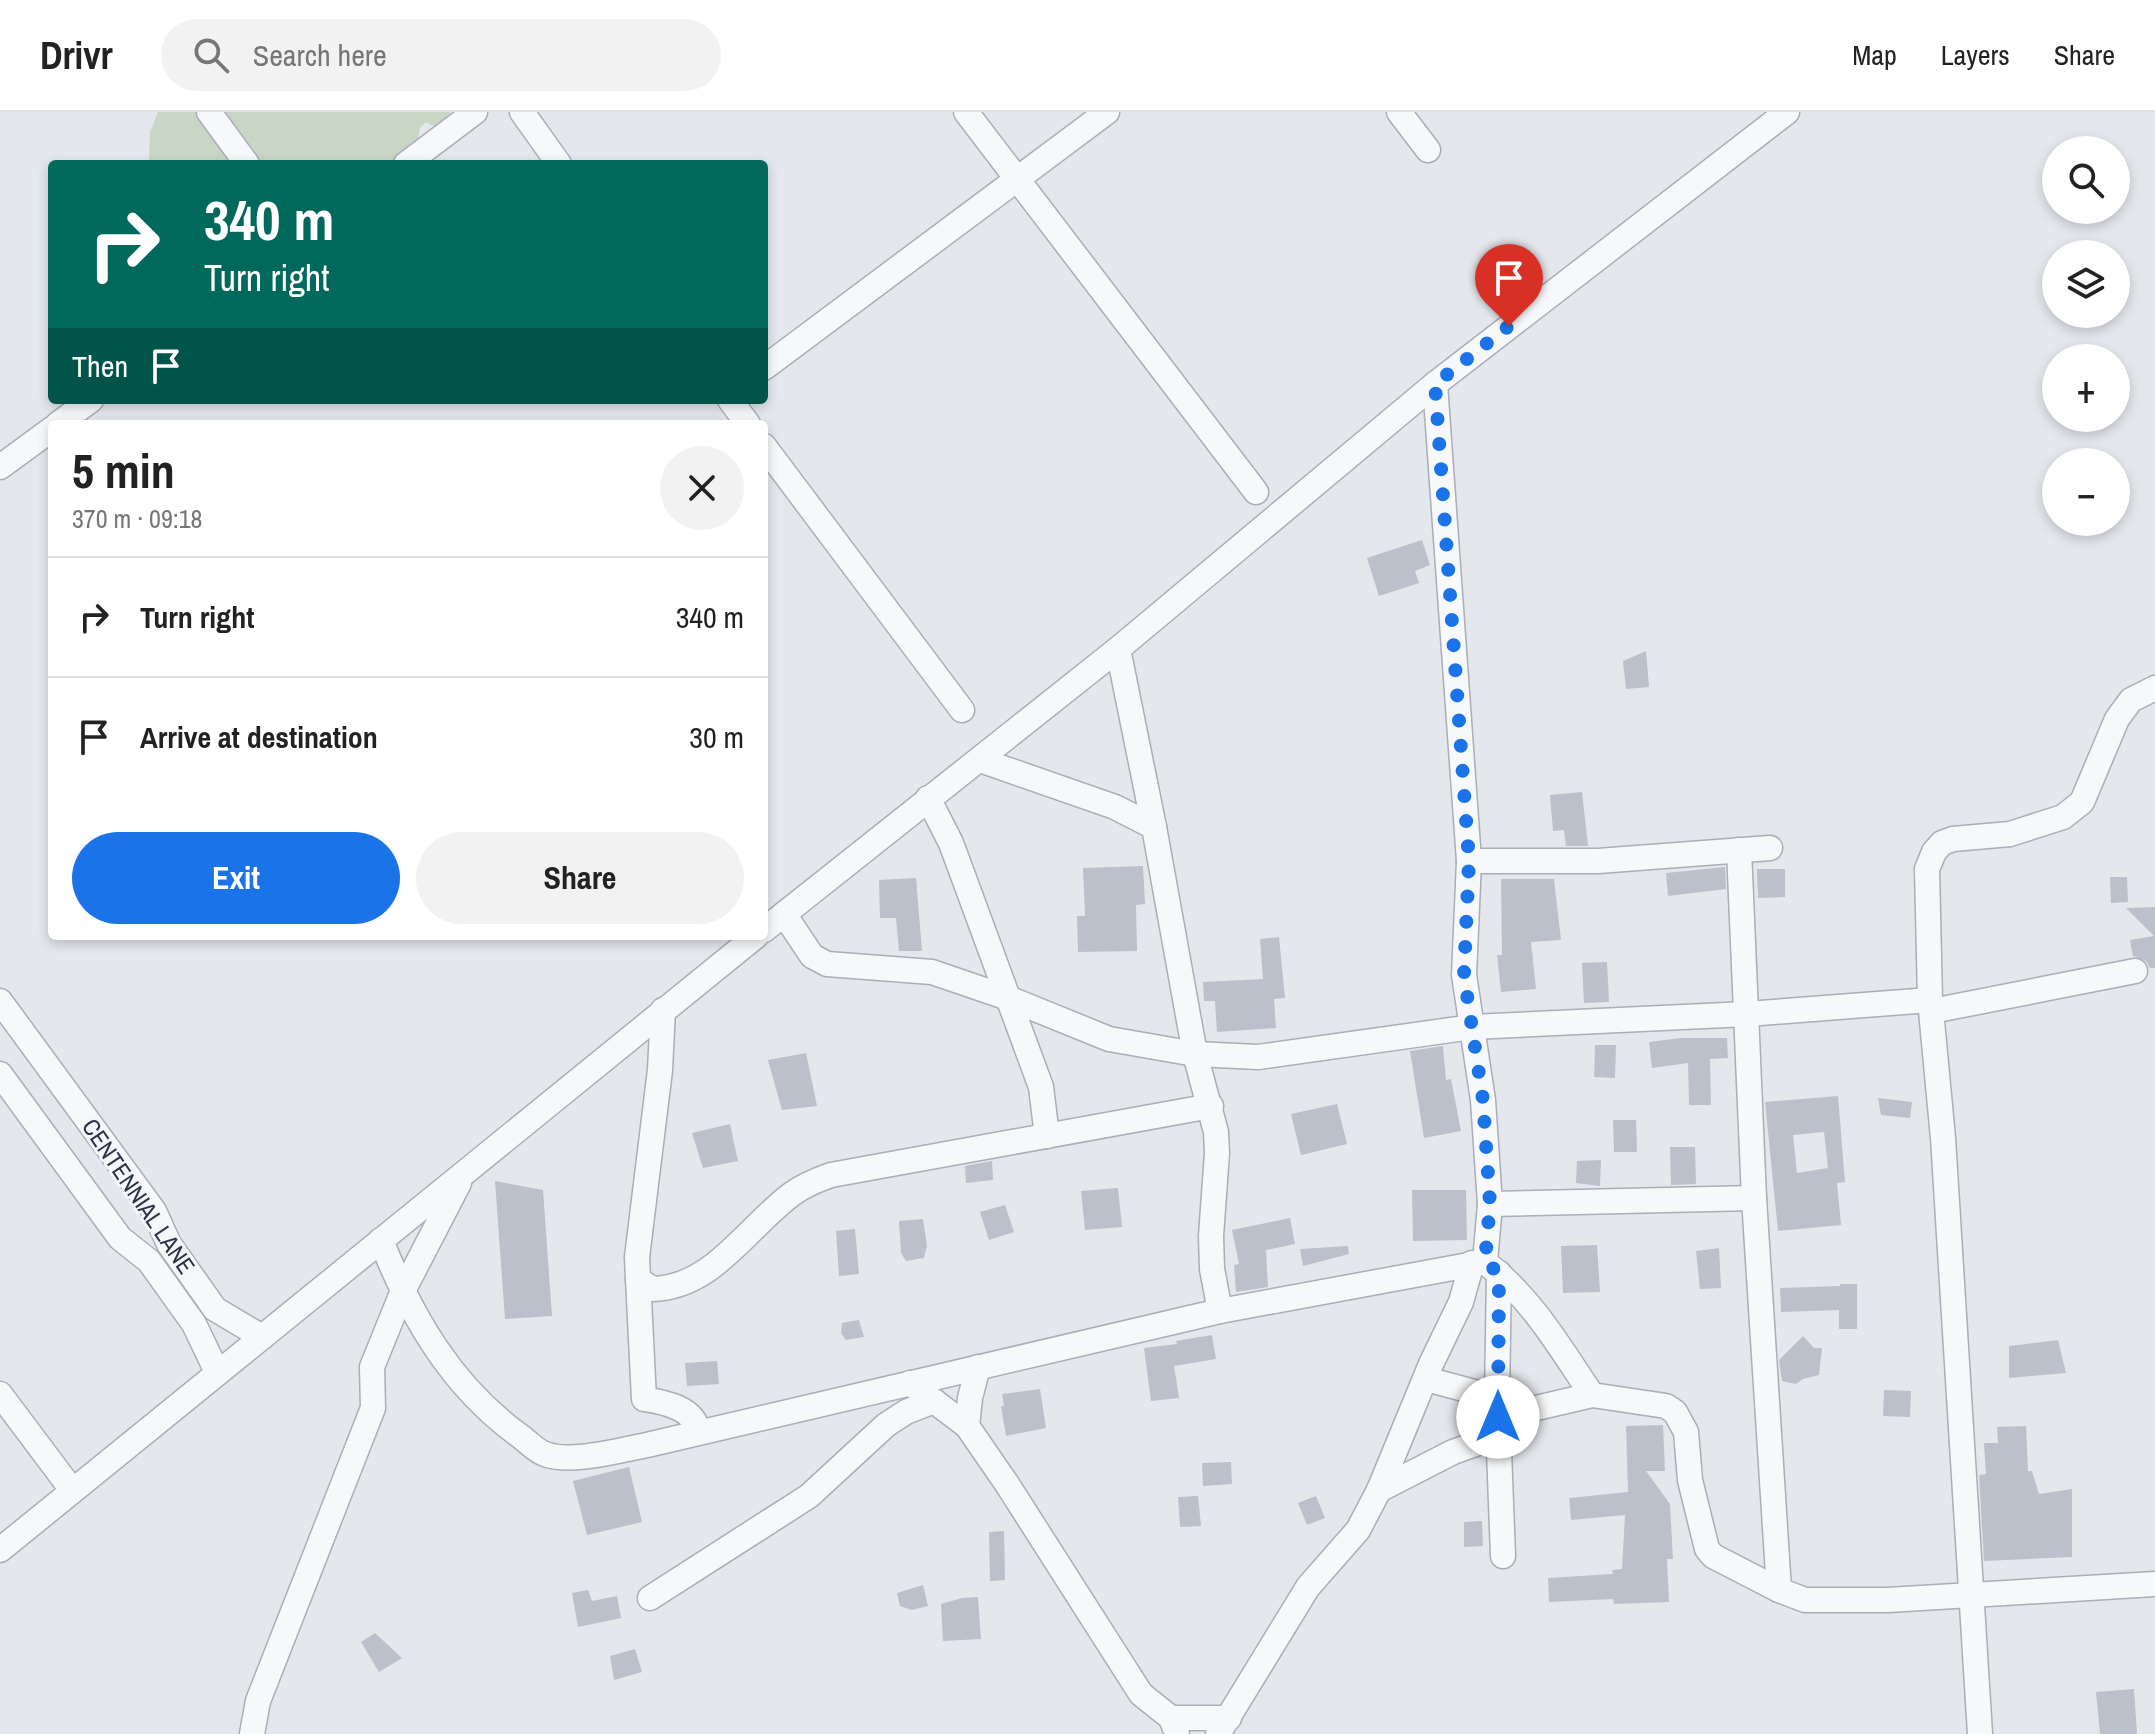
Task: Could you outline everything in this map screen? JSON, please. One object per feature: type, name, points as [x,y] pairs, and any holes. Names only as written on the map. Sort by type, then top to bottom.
[{"type":"street","points":[[209,112],[244,160]]},
{"type":"street","points":[[411,160],[475,112]]},
{"type":"street","points":[[522,112],[556,160]]},
{"type":"street","points":[[966,112],[1256,492]]},
{"type":"street","points":[[768,365],[1107,112]]},
{"type":"street","points":[[1399,112],[1428,150]]},
{"type":"street","points":[[768,927],[1118,649],[1435,384],[1787,112]]},
{"type":"street","points":[[1435,384],[1469,861],[1464,975],[1483,1100],[1490,1204],[1485,1266],[1498,1417],[1503,1556]]},
{"type":"street","points":[[64,420],[86,404]]},
{"type":"street","points":[[0,467],[48,432]]},
{"type":"street","points":[[768,451],[962,710]]},
{"type":"street","points":[[1118,649],[1195,1054],[1211,1106],[1217,1153],[1211,1247],[1220,1311]]},
{"type":"street","points":[[1980,1734],[1931,1005],[1927,869],[1934,852],[1942,843],[1953,839],[2010,834],[2063,817],[2082,802],[2117,719],[2131,700],[2155,688]]},
{"type":"street","points":[[980,760],[1115,807],[1154,827]]},
{"type":"street","points":[[928,798],[951,843],[1041,1087],[1047,1136]]},
{"type":"street","points":[[1469,861],[1598,861],[1770,848]]},
{"type":"street","points":[[1739,850],[1754,1198],[1779,1590]]},
{"type":"street","points":[[784,914],[812,956],[827,964],[932,972],[1008,998],[1109,1039],[1195,1054],[1258,1057],[1472,1027],[1931,1005],[2135,971]]},
{"type":"street","points":[[0,1550],[751,940]]},
{"type":"street","name":"CENTENNIAL LANE","points":[[0,1001],[154,1211],[169,1244],[215,1309],[262,1337]]},
{"type":"street","points":[[663,1010],[660,1070],[637,1257],[644,1399],[669,1403],[683,1411],[697,1425],[698,1432]]},
{"type":"street","name":"CENTENNIAL LANE","points":[[0,1074],[120,1238],[149,1261],[194,1324],[217,1372]]},
{"type":"street","points":[[638,1279],[652,1289],[681,1286],[706,1271],[790,1195],[808,1183],[831,1175],[1211,1106]]},
{"type":"street","points":[[44,1134],[79,1107]]},
{"type":"street","points":[[252,1734],[258,1701],[373,1408],[372,1367],[402,1293],[462,1176]]},
{"type":"street","points":[[1490,1204],[1754,1198]]},
{"type":"street","points":[[120,1238],[154,1211]]},
{"type":"street","points":[[381,1240],[402,1293],[455,1377],[508,1427],[545,1454],[599,1455],[1220,1311],[1485,1266]]},
{"type":"street","points":[[910,1383],[967,1426],[1141,1694],[1174,1726],[1224,1726],[1308,1587],[1358,1530],[1379,1490],[1461,1302],[1485,1266]]},
{"type":"street","points":[[1485,1266],[1549,1327],[1592,1395]]},
{"type":"street","points":[[167,1287],[189,1271]]},
{"type":"street","points":[[194,1324],[215,1309]]},
{"type":"street","points":[[967,1426],[978,1367]]},
{"type":"street","points":[[1426,1379],[1498,1417]]},
{"type":"street","points":[[0,1394],[72,1490]]},
{"type":"street","points":[[1379,1490],[1453,1452],[1498,1417],[1592,1395],[1666,1406],[1675,1412],[1686,1432],[1690,1480],[1707,1549],[1713,1556],[1805,1600],[1888,1600],[2155,1584]]},
{"type":"street","points":[[650,1598],[809,1496],[886,1425],[906,1412],[934,1401]]},
{"type":"green space","points":[[158,112],[450,112],[447,121],[436,128],[426,122],[420,128],[417,144],[396,160],[149,160],[150,132]]},
{"type":"building","points":[[1422,540],[1430,565],[1415,571],[1419,583],[1379,596],[1367,558]]},
{"type":"building","points":[[1646,651],[1649,687],[1626,689],[1623,661]]},
{"type":"building","points":[[1582,792],[1588,846],[1566,846],[1564,830],[1553,831],[1550,795]]},
{"type":"building","points":[[1143,866],[1145,904],[1136,905],[1137,951],[1078,952],[1077,916],[1085,916],[1083,868]]},
{"type":"building","points":[[1725,867],[1726,889],[1668,896],[1666,873]]},
{"type":"building","points":[[1757,869],[1785,869],[1785,897],[1758,898]]},
{"type":"building","points":[[2110,877],[2127,877],[2128,902],[2111,903]]},
{"type":"building","points":[[916,878],[922,951],[899,951],[896,918],[880,918],[879,880]]},
{"type":"building","points":[[1501,879],[1554,879],[1561,940],[1531,942],[1536,989],[1501,992],[1497,955],[1502,955]]},
{"type":"building","points":[[2155,907],[2155,968],[2150,968],[2146,961],[2133,956],[2130,940],[2154,936],[2126,908]]},
{"type":"building","points":[[1279,937],[1285,998],[1274,999],[1276,1028],[1217,1032],[1215,1001],[1204,1001],[1203,982],[1263,979],[1260,939]]},
{"type":"building","points":[[1607,962],[1609,1002],[1584,1003],[1582,963]]},
{"type":"building","points":[[1727,1038],[1728,1058],[1710,1059],[1711,1105],[1689,1105],[1688,1063],[1652,1068],[1649,1042]]},
{"type":"building","points":[[1595,1045],[1616,1045],[1615,1078],[1594,1077]]},
{"type":"building","points":[[1443,1046],[1446,1080],[1451,1079],[1461,1131],[1424,1138],[1410,1051]]},
{"type":"building","points":[[806,1053],[817,1106],[782,1110],[768,1060]]},
{"type":"building","points":[[1838,1096],[1845,1182],[1837,1183],[1841,1225],[1778,1231],[1765,1102]],"holes":[[[1824,1132],[1828,1168],[1797,1173],[1793,1135]]]},
{"type":"building","points":[[1878,1098],[1912,1102],[1910,1118],[1881,1115]]},
{"type":"building","points":[[1337,1104],[1347,1144],[1301,1155],[1291,1114]]},
{"type":"building","points":[[1613,1120],[1636,1120],[1637,1152],[1614,1152]]},
{"type":"building","points":[[730,1124],[738,1161],[703,1168],[692,1133]]},
{"type":"building","points":[[1670,1147],[1695,1147],[1696,1184],[1671,1185]]},
{"type":"building","points":[[1601,1160],[1600,1186],[1576,1183],[1577,1161]]},
{"type":"building","points":[[992,1161],[993,1180],[966,1183],[965,1166]]},
{"type":"building","points":[[495,1181],[543,1190],[552,1316],[505,1319]]},
{"type":"building","points":[[1118,1188],[1122,1227],[1085,1230],[1081,1191]]},
{"type":"building","points":[[1412,1190],[1466,1190],[1467,1240],[1413,1241]]},
{"type":"building","points":[[1005,1205],[1014,1232],[989,1240],[980,1212]]},
{"type":"building","points":[[1290,1218],[1295,1244],[1266,1250],[1268,1287],[1236,1292],[1234,1265],[1239,1264],[1232,1230]]},
{"type":"building","points":[[923,1219],[927,1246],[924,1258],[906,1261],[901,1253],[899,1221]]},
{"type":"building","points":[[855,1229],[859,1274],[839,1276],[836,1231]]},
{"type":"building","points":[[1597,1245],[1600,1292],[1563,1293],[1561,1246]]},
{"type":"building","points":[[1348,1246],[1349,1254],[1303,1266],[1300,1249]]},
{"type":"building","points":[[1719,1248],[1721,1288],[1700,1289],[1696,1251]]},
{"type":"building","points":[[1857,1284],[1857,1329],[1839,1329],[1839,1310],[1781,1312],[1780,1288]]},
{"type":"building","points":[[859,1320],[864,1337],[846,1340],[841,1333],[842,1323]]},
{"type":"building","points":[[1212,1335],[1216,1359],[1174,1366],[1179,1398],[1151,1401],[1144,1348]]},
{"type":"building","points":[[1803,1336],[1814,1348],[1822,1348],[1819,1375],[1796,1384],[1782,1381],[1779,1360]]},
{"type":"building","points":[[2058,1340],[2066,1373],[2009,1378],[2009,1346]]},
{"type":"building","points":[[717,1361],[719,1384],[687,1386],[685,1363]]},
{"type":"building","points":[[1040,1389],[1046,1428],[1006,1436],[1002,1394]]},
{"type":"building","points":[[1884,1390],[1911,1391],[1910,1417],[1883,1416]]},
{"type":"building","points":[[1663,1425],[1665,1471],[1646,1471],[1670,1504],[1673,1559],[1667,1559],[1669,1602],[1614,1604],[1613,1599],[1549,1602],[1548,1578],[1613,1574],[1612,1570],[1622,1569],[1625,1515],[1571,1520],[1569,1498],[1628,1492],[1626,1426]]},
{"type":"building","points":[[2026,1426],[2028,1471],[2032,1471],[2039,1494],[2072,1489],[2072,1557],[1984,1561],[1979,1475],[1986,1474],[1984,1443],[1998,1443],[1997,1427]]},
{"type":"building","points":[[1231,1462],[1232,1484],[1203,1486],[1202,1463]]},
{"type":"building","points":[[629,1467],[642,1522],[587,1535],[573,1481]]},
{"type":"building","points":[[1198,1496],[1201,1526],[1180,1527],[1178,1497]]},
{"type":"building","points":[[1316,1496],[1325,1518],[1307,1525],[1298,1503]]},
{"type":"building","points":[[1482,1521],[1483,1546],[1464,1547],[1464,1522]]},
{"type":"building","points":[[1004,1531],[1005,1580],[990,1581],[989,1532]]},
{"type":"building","points":[[923,1585],[928,1606],[912,1610],[900,1606],[897,1593]]},
{"type":"building","points":[[588,1590],[592,1601],[617,1596],[621,1618],[578,1627],[572,1593]]},
{"type":"building","points":[[978,1597],[981,1639],[943,1641],[941,1604]]},
{"type":"building","points":[[375,1633],[402,1658],[379,1672],[361,1642]]},
{"type":"building","points":[[635,1649],[642,1672],[614,1680],[610,1656]]},
{"type":"building","points":[[2134,1689],[2137,1734],[2100,1734],[2096,1692]]},
{"type":"route","points":[[1498,1417],[1499,1273],[1485,1262],[1490,1204],[1483,1100],[1464,975],[1469,861],[1435,384],[1509,326]]}]
